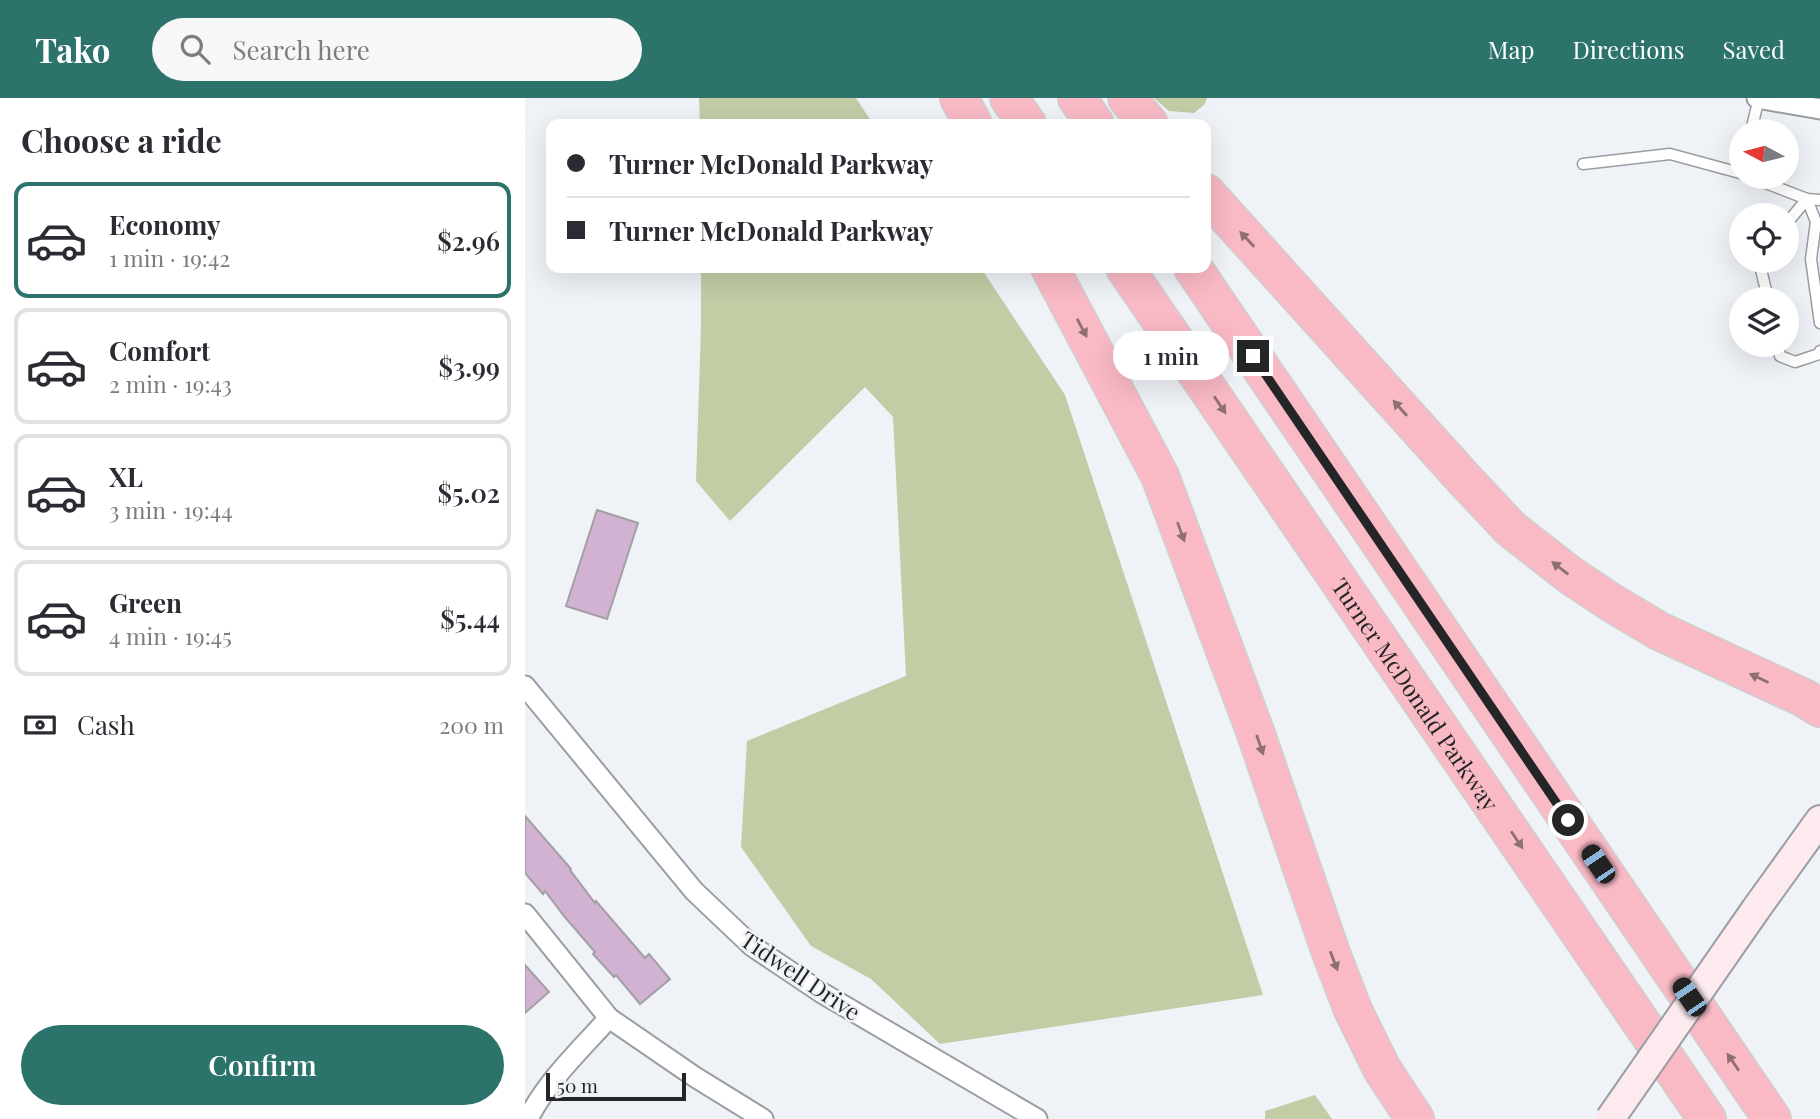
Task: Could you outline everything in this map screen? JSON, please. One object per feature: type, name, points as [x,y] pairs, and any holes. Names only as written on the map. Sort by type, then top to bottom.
[{"type":"highway","points":[[959,98],[970,119]]},
{"type":"highway","points":[[1009,98],[1024,119]]},
{"type":"highway","points":[[1077,98],[1092,119]]},
{"type":"highway","points":[[1127,98],[1145,119]]},
{"type":"highway","points":[[1211,198],[1511,529],[1570,575],[1658,631],[1804,698],[1820,708]]},
{"type":"highway","points":[[1052,273],[1160,476],[1256,734],[1335,965],[1353,1010],[1382,1069],[1415,1119]]},
{"type":"highway","name":"Turner McDonald Parkway","points":[[1128,273],[1707,1119]]},
{"type":"highway","points":[[1196,273],[1772,1119]]},
{"type":"main road","points":[[1610,1119],[1820,820]]},
{"type":"street","points":[[1758,98],[1820,109]]},
{"type":"street","name":"Tidwell Drive","points":[[525,686],[694,891],[752,946],[822,992],[1037,1119]]},
{"type":"street","points":[[525,914],[609,1018],[695,1077],[764,1119]]},
{"type":"street","points":[[528,1119],[542,1096],[609,1018]]},
{"type":"lane","points":[[1754,119],[1758,98]]},
{"type":"lane","points":[[1583,164],[1671,154],[1729,169]]},
{"type":"lane","points":[[1782,189],[1807,199],[1820,200]]},
{"type":"lane","points":[[1799,209],[1807,199]]},
{"type":"lane","points":[[1807,199],[1816,222],[1811,259],[1820,323]]},
{"type":"lane","points":[[1782,357],[1794,362],[1819,354],[1820,351]]},
{"type":"green space","points":[[699,98],[856,98],[870,119],[700,119]]},
{"type":"green space","points":[[1154,98],[1207,98],[1205,104],[1194,113],[1169,111]]},
{"type":"green space","points":[[701,273],[984,273],[1065,395],[1263,995],[940,1044],[871,979],[811,946],[741,847],[747,741],[906,676],[893,417],[865,387],[730,521],[696,481]]},
{"type":"green space","points":[[1315,1095],[1332,1119],[1265,1119],[1265,1111]]},
{"type":"building","points":[[597,510],[638,523],[607,619],[566,606]]},
{"type":"building","points":[[525,816],[571,869],[595,903],[596,901],[645,958],[649,954],[670,979],[640,1004],[616,975],[614,977],[593,954],[595,952],[545,891],[543,894],[525,873]]},
{"type":"building","points":[[525,965],[549,992],[525,1013]]},
{"type":"route","points":[[1253,356],[1568,820]]}]
